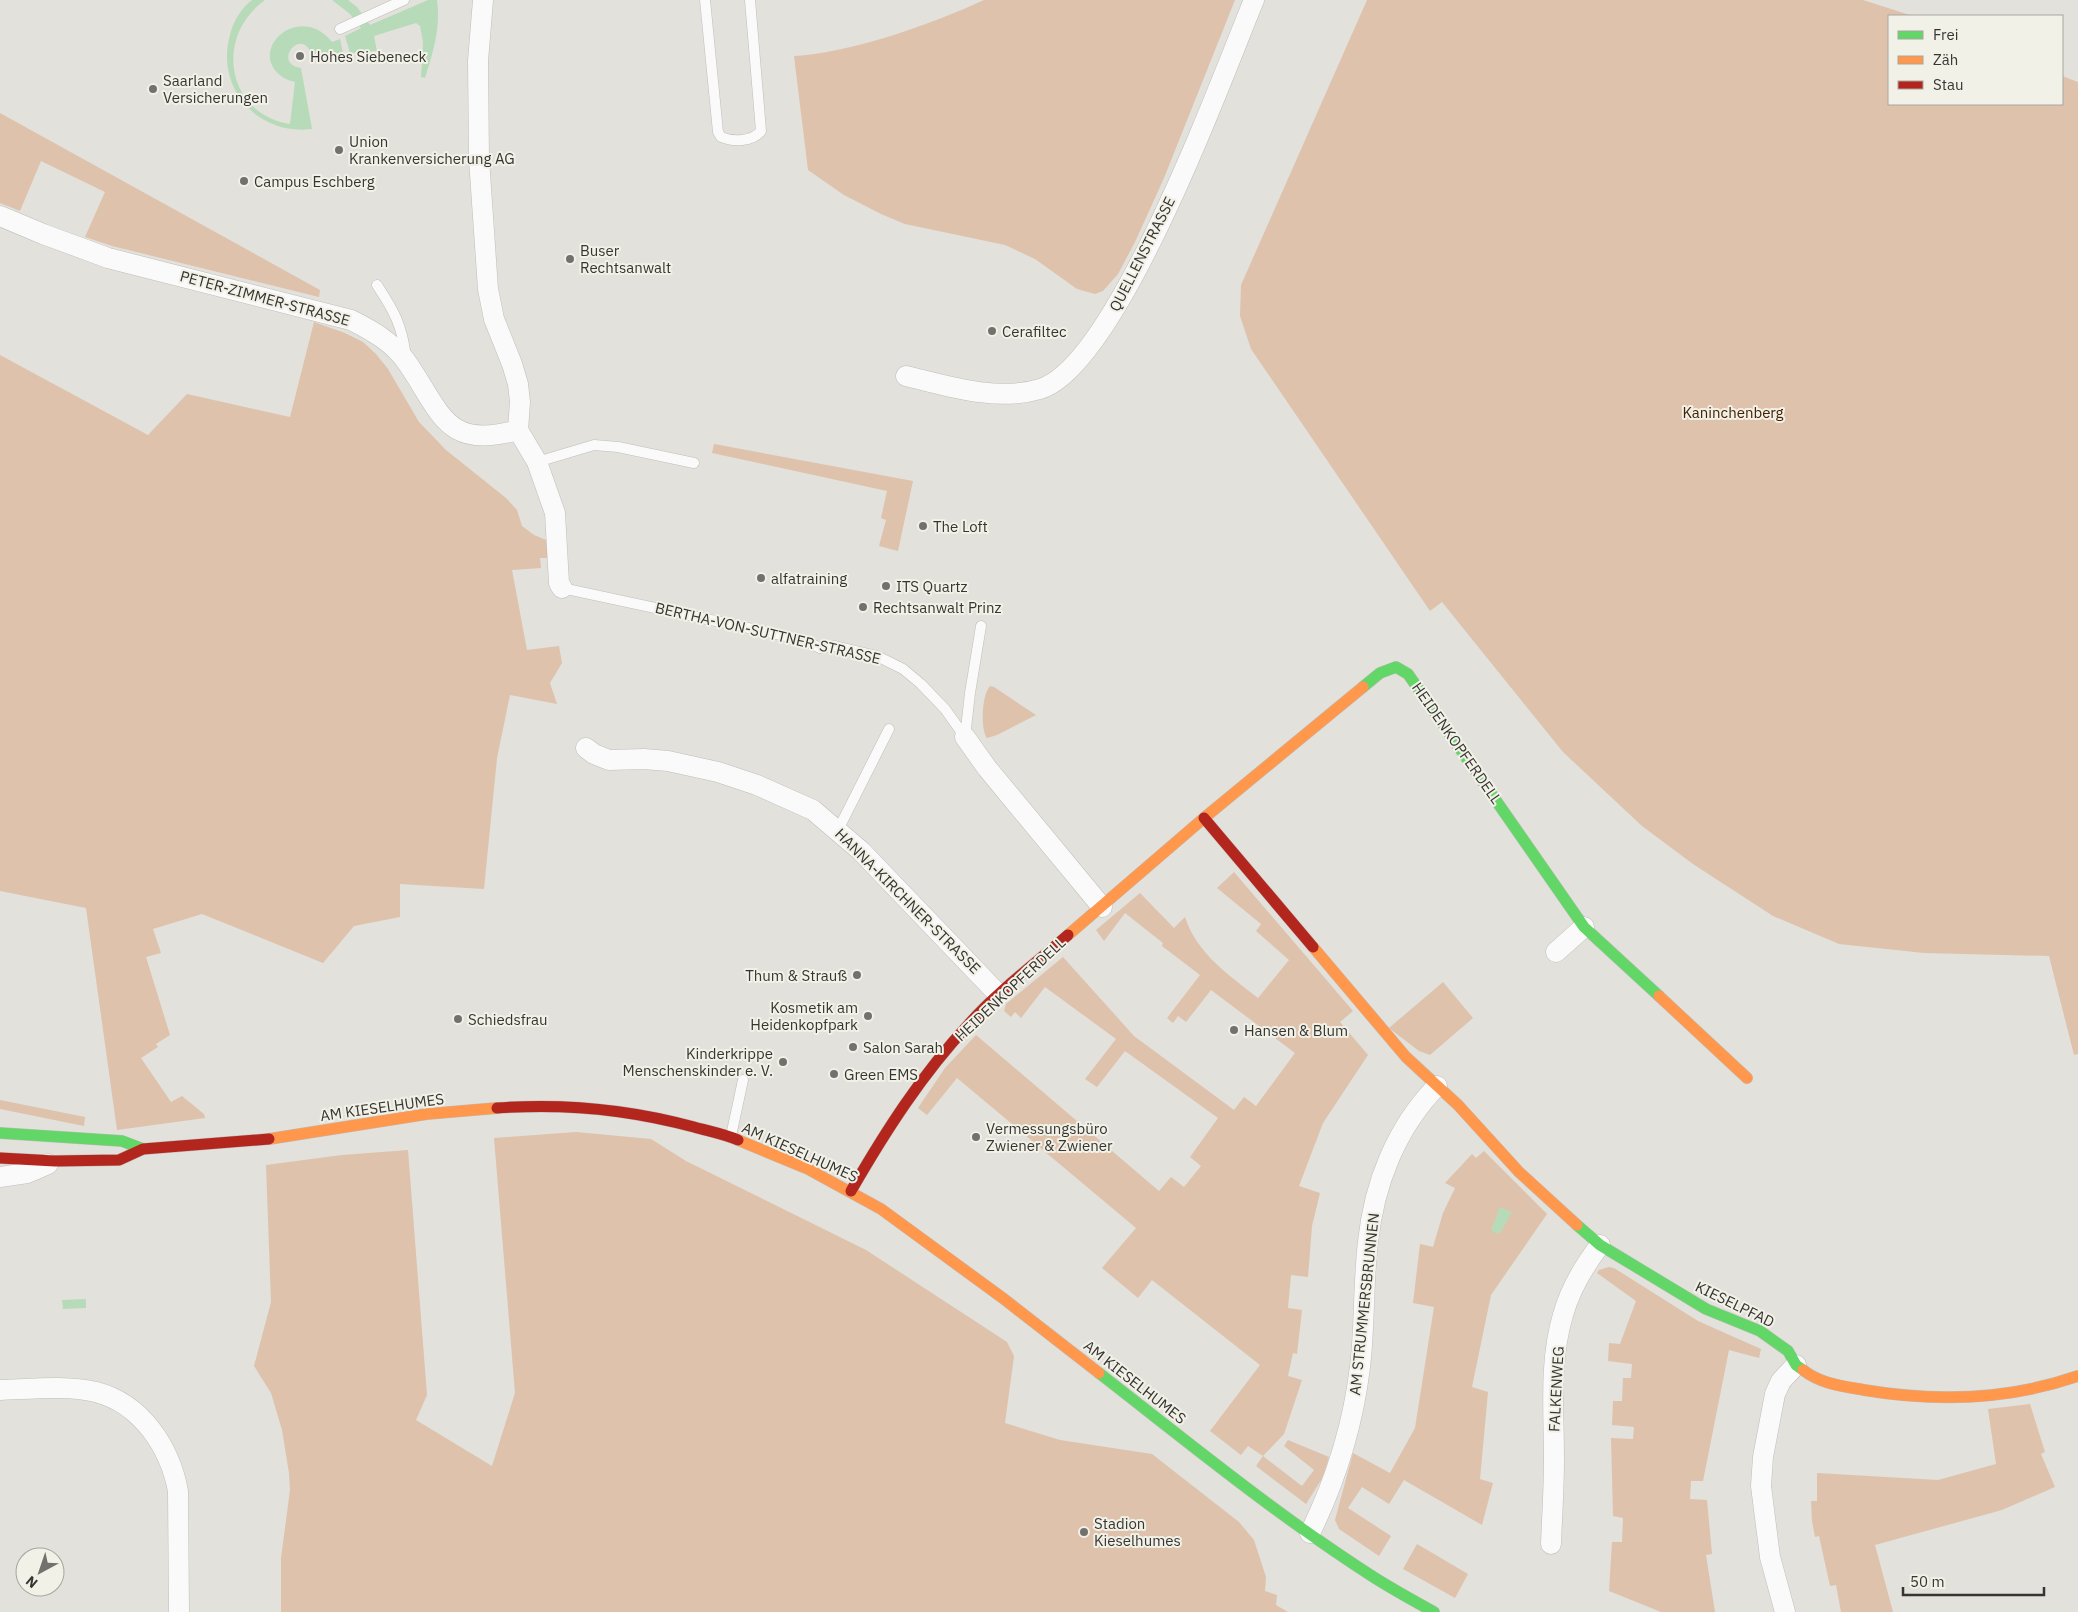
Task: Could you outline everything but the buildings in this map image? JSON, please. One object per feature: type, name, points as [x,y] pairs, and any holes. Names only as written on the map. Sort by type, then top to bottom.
[{"type":"street","points":[[483,0],[478,61],[479,159],[488,289],[494,319],[518,384],[520,402],[518,430],[537,462],[555,513],[558,583],[562,588]]},
{"type":"street","name":"QUELLENSTRASSE","points":[[906,376],[970,390],[1000,393],[1016,392],[1041,389],[1061,378],[1075,363],[1124,294],[1148,247],[1176,187],[1254,0]]},
{"type":"street","name":"PETER-ZIMMER-STRASSE","points":[[0,216],[108,258],[351,320],[372,330],[388,343],[407,363],[431,404],[448,425],[467,435],[485,437],[518,430]]},
{"type":"street","name":"HEIDENKOPFERDELL","points":[[851,1191],[879,1142],[936,1060],[970,1022],[1204,818],[1380,673],[1396,668],[1408,674],[1584,927],[1747,1078]]},
{"type":"street","name":"BERTHA-VON-SUTTNER-STRASSE","points":[[965,737],[987,768],[1102,907]]},
{"type":"street","name":"HANNA-KIRCHNER-STRASSE","points":[[586,748],[594,754],[609,760],[644,759],[673,761],[745,780],[813,810],[861,851],[1000,995]]},
{"type":"street","points":[[1204,818],[1406,1057],[1437,1086]]},
{"type":"street","points":[[1556,952],[1584,927]]},
{"type":"street","name":"KIESELPFAD","points":[[1437,1086],[1519,1172],[1600,1245],[1706,1309],[1760,1331],[1788,1351],[1796,1365],[1810,1376],[1825,1383],[1902,1396],[1984,1397],[2020,1392],[2055,1384],[2078,1376]]},
{"type":"street","name":"AM STRUMMERSBRUNNEN","points":[[1310,1533],[1334,1478],[1354,1399],[1360,1366],[1368,1243],[1372,1211],[1380,1181],[1405,1125],[1420,1103],[1437,1086]]},
{"type":"street","name":"AM KIESELHUMES","points":[[0,1158],[55,1161],[119,1160],[143,1149],[275,1138],[427,1114],[540,1105],[580,1107],[657,1117],[731,1137],[808,1169],[881,1209],[1004,1299],[1215,1463],[1310,1533],[1375,1578],[1434,1612]]},
{"type":"street","name":"AM KIESELHUMES","points":[[0,1133],[122,1141],[143,1149]]},
{"type":"street","points":[[0,1177],[27,1172],[55,1161]]},
{"type":"street","name":"FALKENWEG","points":[[1551,1544],[1554,1374],[1557,1342],[1569,1296],[1584,1267],[1600,1245]]},
{"type":"street","points":[[1785,1612],[1770,1557],[1761,1486],[1763,1457],[1775,1394],[1781,1381],[1796,1365]]},
{"type":"street","points":[[0,1390],[66,1389],[96,1392],[124,1405],[143,1420],[159,1439],[169,1457],[178,1491],[180,1612]]},
{"type":"lane","points":[[340,30],[404,0]]},
{"type":"lane","points":[[706,0],[718,132],[721,137],[735,140],[757,136],[761,131],[750,0]]},
{"type":"lane","points":[[376,285],[393,309],[403,334],[407,363]]},
{"type":"lane","points":[[537,462],[594,445],[618,447],[694,463]]},
{"type":"lane","name":"BERTHA-VON-SUTTNER-STRASSE","points":[[562,588],[804,640],[820,648],[835,646],[877,656],[903,669],[921,684],[945,709],[965,737]]},
{"type":"lane","points":[[965,737],[970,692],[982,626]]},
{"type":"lane","points":[[838,830],[889,729]]},
{"type":"lane","points":[[731,1137],[743,1080]]},
{"type":"green space","points":[[984,0],[1235,0],[1164,178],[1135,242],[1118,274],[1103,291],[1095,294],[1077,289],[1035,259],[1005,245],[905,224],[844,195],[808,170],[794,56],[816,54],[891,36]]},
{"type":"green space","name":"Kaninchenberg","points":[[1367,0],[1863,0],[1910,15],[1888,15],[1888,105],[2063,105],[2063,76],[2078,82],[2078,1054],[2074,1055],[2049,956],[1924,953],[1839,944],[1773,916],[1693,864],[1642,826],[1563,752],[1442,602],[1430,611],[1251,349],[1240,316],[1241,285]]},
{"type":"green space","points":[[0,113],[320,290],[319,297],[112,246],[85,237],[105,192],[41,161],[20,211],[0,203]]},
{"type":"green space","points":[[314,322],[345,333],[363,342],[376,354],[388,369],[419,422],[446,450],[506,498],[517,510],[522,526],[534,535],[546,540],[548,558],[540,558],[541,568],[512,570],[527,650],[559,646],[562,663],[550,683],[557,704],[510,695],[497,758],[484,889],[400,884],[400,917],[354,926],[323,963],[202,914],[153,929],[161,953],[146,957],[170,1035],[156,1044],[158,1047],[141,1058],[171,1102],[182,1096],[204,1114],[205,1118],[117,1130],[86,908],[0,891],[0,355],[148,435],[187,394],[290,417]]},
{"type":"green space","points":[[714,444],[913,481],[898,551],[879,546],[886,520],[881,518],[887,491],[712,453]]},
{"type":"green space","points":[[990,686],[1036,715],[997,735],[987,738],[983,727],[983,712],[985,696]]},
{"type":"green space","points":[[1234,872],[1353,1011],[1340,1022],[1368,1055],[1323,1123],[1299,1186],[1320,1193],[1312,1226],[1308,1277],[1291,1275],[1288,1308],[1302,1310],[1297,1354],[1293,1353],[1288,1376],[1302,1380],[1284,1434],[1263,1456],[1248,1446],[1241,1455],[1210,1431],[1260,1365],[1152,1280],[1138,1298],[1102,1268],[1136,1228],[957,1078],[927,1115],[918,1108],[945,1068],[976,1035],[1159,1191],[1171,1177],[1184,1187],[1201,1166],[1190,1157],[1218,1118],[1125,1051],[1097,1087],[1085,1079],[1116,1039],[1045,987],[1021,1018],[1015,1012],[1011,1017],[1004,1011],[1006,1004],[1063,957],[1134,1036],[1234,1110],[1244,1097],[1256,1106],[1295,1053],[1211,990],[1186,1022],[1178,1016],[1173,1023],[1167,1018],[1200,975],[1162,946],[1163,943],[1125,913],[1104,941],[1096,930],[1140,893],[1174,928],[1185,917],[1197,942],[1215,963],[1258,998],[1289,960],[1256,931],[1261,924],[1217,888]]},
{"type":"green space","points":[[1443,982],[1473,1018],[1430,1055],[1419,1051],[1389,1028]]},
{"type":"green space","points":[[0,1100],[85,1117],[84,1126],[0,1109]]},
{"type":"green space","name":"Stadion Kieselhumes","points":[[576,1132],[651,1139],[686,1161],[866,1250],[1007,1342],[1014,1356],[1005,1423],[1060,1440],[1152,1454],[1239,1522],[1254,1540],[1266,1577],[1265,1591],[1277,1595],[1276,1605],[1288,1612],[281,1612],[281,1558],[290,1490],[289,1473],[282,1430],[271,1393],[254,1366],[271,1302],[266,1165],[342,1155],[408,1150],[427,1395],[416,1420],[492,1466],[515,1393],[494,1138]]},
{"type":"green space","points":[[1484,1151],[1547,1214],[1491,1295],[1472,1387],[1488,1392],[1480,1479],[1493,1483],[1482,1525],[1404,1480],[1389,1504],[1362,1487],[1348,1508],[1391,1536],[1379,1556],[1339,1529],[1335,1520],[1353,1453],[1390,1473],[1415,1428],[1434,1307],[1413,1303],[1420,1244],[1433,1247],[1443,1213],[1455,1188],[1445,1183],[1472,1154],[1476,1158]]},
{"type":"green space","points":[[1609,1267],[1614,1268],[1698,1321],[1761,1349],[1759,1358],[1729,1350],[1703,1481],[1691,1481],[1690,1499],[1707,1500],[1712,1554],[1706,1555],[1715,1612],[1661,1612],[1609,1591],[1612,1542],[1622,1542],[1623,1518],[1613,1516],[1611,1438],[1633,1439],[1634,1427],[1612,1425],[1613,1401],[1622,1401],[1623,1378],[1631,1378],[1632,1364],[1608,1361],[1609,1343],[1620,1344],[1636,1301],[1597,1273],[1599,1270]]},
{"type":"green space","points":[[2030,1404],[2045,1452],[2041,1454],[2055,1487],[2002,1510],[1875,1545],[1893,1612],[1841,1612],[1836,1585],[1830,1586],[1819,1536],[1815,1537],[1812,1521],[1811,1501],[1817,1501],[1817,1473],[1938,1480],[1996,1464],[1988,1409]]},
{"type":"green space","points":[[1288,1440],[1329,1457],[1323,1477],[1306,1504],[1256,1466],[1263,1456],[1302,1486],[1314,1470],[1284,1446]]},
{"type":"green space","points":[[1417,1544],[1468,1574],[1455,1598],[1403,1569]]},
{"type":"shaded area","points":[[252,0],[265,0],[249,15],[238,33],[234,52],[234,72],[241,90],[252,105],[268,117],[290,124],[295,82],[284,78],[273,68],[270,56],[273,45],[280,35],[291,28],[305,26],[319,30],[332,42],[340,39],[343,53],[311,54],[307,46],[301,44],[291,49],[289,54],[289,60],[292,65],[301,68],[312,129],[292,129],[274,125],[258,116],[245,104],[235,90],[229,73],[227,55],[230,35],[238,16]]},
{"type":"shaded area","points":[[332,0],[348,0],[357,7],[370,25],[428,0],[437,0],[437,30],[425,78],[421,77],[423,42],[420,26],[416,23],[374,36],[377,51],[350,53],[345,36],[361,28],[350,14]]},
{"type":"shaded area","points":[[1500,1207],[1512,1212],[1500,1233],[1494,1233],[1491,1229]]},
{"type":"shaded area","points":[[86,1299],[86,1308],[63,1309],[62,1300]]},
{"type":"traffic: fast","points":[[1363,687],[1380,673],[1396,667],[1408,674],[1584,927],[1659,996]]},
{"type":"traffic: fast","points":[[0,1133],[122,1141],[143,1149]]},
{"type":"traffic: fast","points":[[1577,1225],[1600,1245],[1706,1309],[1760,1331],[1788,1351],[1796,1365],[1803,1370]]},
{"type":"traffic: fast","points":[[1099,1373],[1304,1530],[1375,1578],[1434,1612]]},
{"type":"traffic: slow","points":[[1068,935],[1204,818],[1363,687]]},
{"type":"traffic: slow","points":[[1313,947],[1406,1057],[1458,1105],[1519,1172],[1577,1225]]},
{"type":"traffic: slow","points":[[1659,996],[1747,1078]]},
{"type":"traffic: slow","points":[[269,1139],[427,1114],[497,1108]]},
{"type":"traffic: slow","points":[[738,1140],[808,1169],[881,1209],[1004,1299],[1099,1373]]},
{"type":"traffic: slow","points":[[1803,1370],[1832,1384],[1891,1394],[1945,1397],[1999,1394],[2026,1390],[2078,1376]]},
{"type":"traffic: jam","points":[[1204,818],[1313,947]]},
{"type":"traffic: jam","points":[[851,1191],[905,1104],[952,1043],[992,1000],[1068,935]]},
{"type":"traffic: jam","points":[[497,1108],[547,1106],[621,1112],[669,1121],[722,1134],[738,1140]]},
{"type":"traffic: jam","points":[[0,1158],[55,1161],[119,1160],[143,1149],[269,1139]]},
{"type":"place","name":"Hohes Siebeneck","points":[[300,56]]},
{"type":"place","name":"Saarland Versicherungen","points":[[153,89]]},
{"type":"place","name":"Union Krankenversicherung AG","points":[[339,150]]},
{"type":"place","name":"Campus Eschberg","points":[[244,181]]},
{"type":"place","name":"Buser Rechtsanwalt","points":[[570,259]]},
{"type":"place","name":"Cerafiltec","points":[[992,331]]},
{"type":"place","name":"The Loft","points":[[923,526]]},
{"type":"place","name":"alfatraining","points":[[761,578]]},
{"type":"place","name":"ITS Quartz","points":[[886,586]]},
{"type":"place","name":"Rechtsanwalt Prinz","points":[[863,607]]},
{"type":"place","name":"Thum & Strauß","points":[[857,975]]},
{"type":"place","name":"Kosmetik am Heidenkopfpark","points":[[868,1016]]},
{"type":"place","name":"Schiedsfrau","points":[[458,1019]]},
{"type":"place","name":"Hansen & Blum","points":[[1234,1030]]},
{"type":"place","name":"Salon Sarah","points":[[853,1047]]},
{"type":"place","name":"Kinderkrippe Menschenskinder e. V.","points":[[783,1062]]},
{"type":"place","name":"Green EMS","points":[[834,1074]]},
{"type":"place","name":"Vermessungsbüro Zwiener & Zwiener","points":[[976,1137]]},
{"type":"place","name":"Stadion Kieselhumes","points":[[1084,1532]]}]
